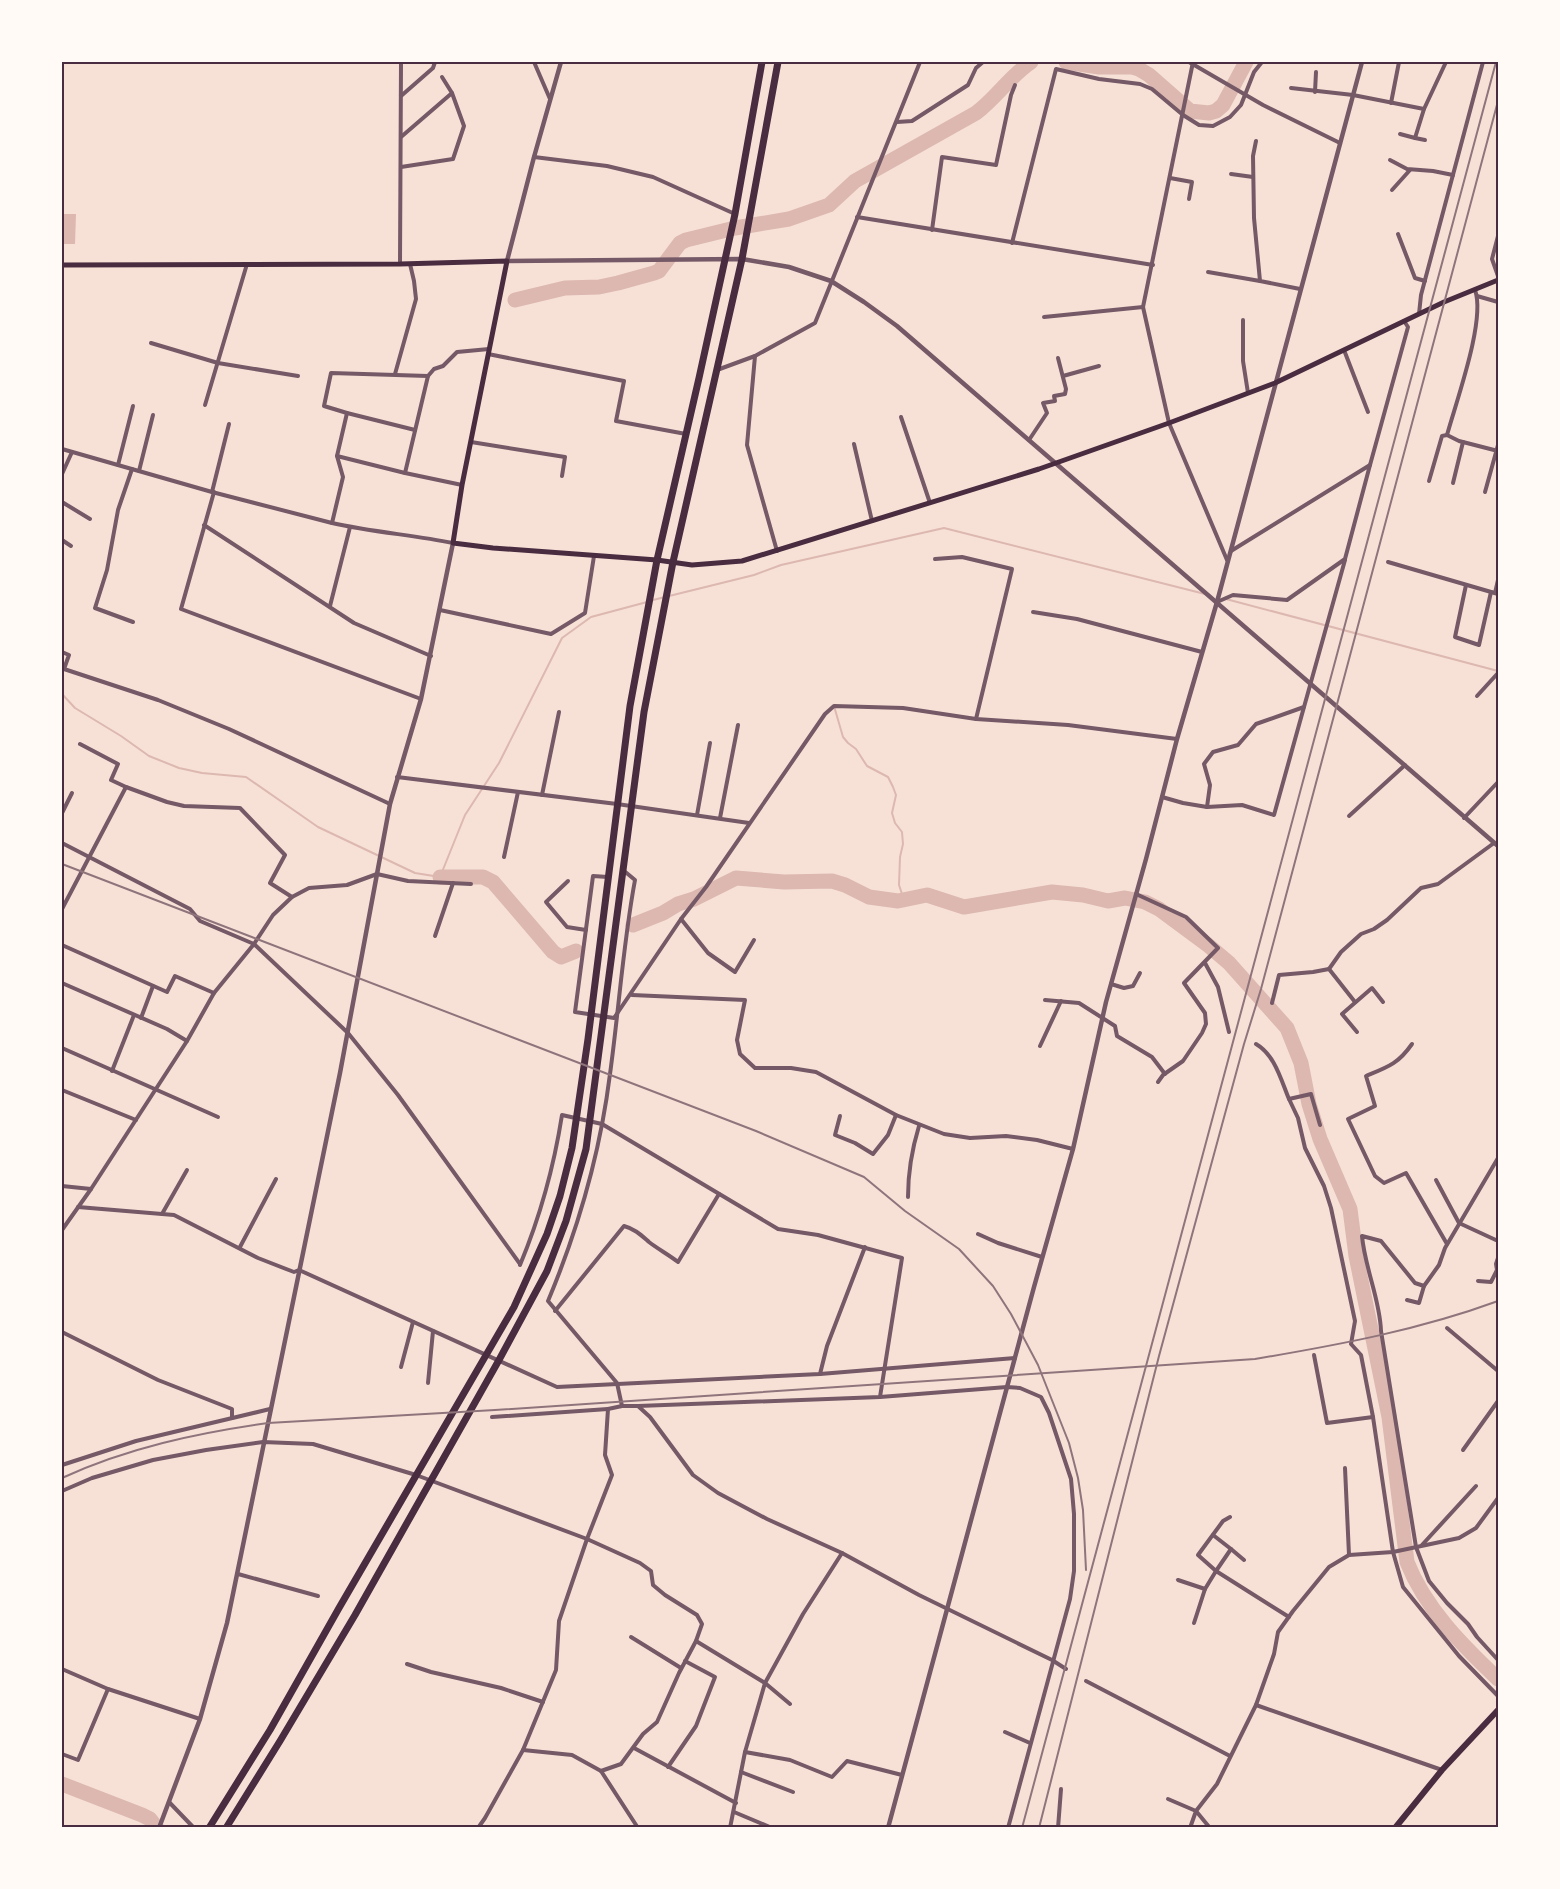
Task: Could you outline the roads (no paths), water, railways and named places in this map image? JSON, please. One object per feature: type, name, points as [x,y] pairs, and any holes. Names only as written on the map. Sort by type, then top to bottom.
[{"type":"highway","points":[[209,1827],[270,1730],[514,1307],[547,1234],[560,1196],[572,1148],[588,1039],[630,706],[657,560],[726,259],[762,62]]},
{"type":"highway","points":[[226,1827],[355,1615],[499,1360],[547,1271],[566,1221],[585,1149],[644,712],[673,562],[742,259],[778,62]]},
{"type":"main road","points":[[62,265],[400,264],[507,261],[462,485],[453,543],[692,565],[742,561],[1057,463],[1275,383],[1498,278]]},
{"type":"main road","points":[[1395,1827],[1442,1770],[1498,1710]]},
{"type":"street","points":[[400,264],[401,62]]},
{"type":"street","points":[[401,96],[433,68],[435,62]]},
{"type":"street","points":[[534,62],[550,100]]},
{"type":"street","points":[[561,62],[507,261],[742,259],[789,267],[831,281],[897,326],[1496,844],[1438,884],[1421,888],[1387,920],[1361,934],[1341,952],[1329,969],[1279,975],[1272,1002]]},
{"type":"street","points":[[716,370],[755,356],[815,323],[920,62]]},
{"type":"street","points":[[897,122],[912,121],[968,86],[976,68],[983,62]]},
{"type":"street","points":[[1227,561],[1169,423],[1143,307],[1183,115],[1191,62],[1245,94],[1340,143]]},
{"type":"street","points":[[1012,243],[1056,69],[1152,88],[1183,115],[1199,124],[1213,126],[1230,117],[1241,105],[1254,72],[1262,62]]},
{"type":"street","points":[[888,1827],[1073,1149],[1110,984],[1217,602],[1362,62]]},
{"type":"street","points":[[1391,103],[1399,62]]},
{"type":"street","points":[[1415,138],[1424,109],[1446,62]]},
{"type":"street","points":[[1419,315],[1425,281],[1484,62]]},
{"type":"street","points":[[1315,92],[1316,72]]},
{"type":"street","points":[[401,166],[453,159],[464,126],[452,93],[442,77]]},
{"type":"street","points":[[932,230],[942,158],[996,165],[1011,94],[1015,85]]},
{"type":"street","points":[[1291,88],[1353,95],[1424,109]]},
{"type":"street","points":[[401,137],[452,93]]},
{"type":"street","points":[[1400,134],[1425,140]]},
{"type":"street","points":[[1256,141],[1253,156],[1254,218],[1260,281]]},
{"type":"street","points":[[534,157],[607,166],[653,177],[735,214]]},
{"type":"street","points":[[1390,160],[1411,169],[1453,175]]},
{"type":"street","points":[[1392,190],[1411,169]]},
{"type":"street","points":[[1231,174],[1253,177]]},
{"type":"street","points":[[1170,178],[1192,182],[1189,199]]},
{"type":"street","points":[[857,217],[1153,264]]},
{"type":"street","points":[[1398,234],[1415,278],[1425,281]]},
{"type":"street","points":[[1498,236],[1492,259],[1498,278]]},
{"type":"street","points":[[395,374],[416,299],[410,263]]},
{"type":"street","points":[[205,405],[247,264]]},
{"type":"street","points":[[1208,272],[1300,289]]},
{"type":"street","points":[[1447,435],[1477,329],[1478,296],[1475,290]]},
{"type":"street","points":[[1478,296],[1498,302]]},
{"type":"street","points":[[1044,317],[1143,307]]},
{"type":"street","points":[[1243,320],[1243,361],[1248,393]]},
{"type":"street","points":[[1162,797],[1207,807],[1242,805],[1274,815],[1408,327],[1404,321]]},
{"type":"street","points":[[151,343],[218,363],[298,376]]},
{"type":"street","points":[[1344,350],[1368,412]]},
{"type":"street","points":[[405,473],[428,376],[457,352],[489,352],[624,381],[616,421],[687,434]]},
{"type":"street","points":[[755,356],[747,445],[777,551]]},
{"type":"street","points":[[1029,440],[1047,413],[1043,403],[1056,401],[1054,396],[1065,394],[1066,389],[1059,358]]},
{"type":"street","points":[[1063,376],[1099,366]]},
{"type":"street","points":[[415,430],[324,406],[331,373],[428,376]]},
{"type":"street","points":[[118,465],[134,406]]},
{"type":"street","points":[[332,523],[343,477],[337,456],[347,413]]},
{"type":"street","points":[[138,471],[153,415]]},
{"type":"street","points":[[901,417],[930,503]]},
{"type":"street","points":[[229,424],[181,609],[421,699]]},
{"type":"street","points":[[1429,481],[1442,436],[1447,435],[1463,442],[1498,451]]},
{"type":"street","points":[[471,442],[565,457],[562,476]]},
{"type":"street","points":[[1453,483],[1463,442]]},
{"type":"street","points":[[854,444],[872,521]]},
{"type":"street","points":[[1485,492],[1498,445]]},
{"type":"street","points":[[62,449],[332,523],[411,534],[453,543],[421,699],[390,804],[348,1033],[227,1623],[200,1719],[159,1827]]},
{"type":"street","points":[[62,474],[72,452]]},
{"type":"street","points":[[337,456],[462,485]]},
{"type":"street","points":[[1230,551],[1370,465]]},
{"type":"street","points":[[132,469],[118,510],[107,570],[95,608],[134,622]]},
{"type":"street","points":[[62,502],[90,519]]},
{"type":"street","points":[[204,525],[354,623],[431,656]]},
{"type":"street","points":[[330,606],[350,527]]},
{"type":"street","points":[[62,540],[71,546]]},
{"type":"street","points":[[440,610],[551,634],[585,613],[594,556]]},
{"type":"street","points":[[935,558],[962,557],[1011,569],[976,719]]},
{"type":"street","points":[[1217,602],[1233,595],[1287,600],[1345,559]]},
{"type":"street","points":[[1388,562],[1495,593]]},
{"type":"street","points":[[1466,585],[1455,637],[1479,645],[1498,580]]},
{"type":"street","points":[[1033,612],[1077,619],[1202,652]]},
{"type":"street","points":[[62,652],[69,655],[64,669],[158,700],[229,729],[390,804]]},
{"type":"street","points":[[1477,696],[1498,673]]},
{"type":"street","points":[[608,877],[593,876],[575,1012],[614,1018],[825,714],[834,706],[903,708],[976,719],[1068,725],[1177,739]]},
{"type":"street","points":[[1207,807],[1210,785],[1204,764],[1213,752],[1238,745],[1256,724],[1304,707]]},
{"type":"street","points":[[542,795],[559,712]]},
{"type":"street","points":[[720,818],[738,725]]},
{"type":"street","points":[[697,815],[710,743]]},
{"type":"street","points":[[80,744],[118,764],[111,780],[126,787],[184,806],[240,808],[285,855],[270,883],[292,897]]},
{"type":"street","points":[[1348,816],[1405,765]]},
{"type":"street","points":[[397,777],[749,823]]},
{"type":"street","points":[[1464,818],[1498,782]]},
{"type":"street","points":[[62,909],[126,787]]},
{"type":"street","points":[[504,857],[518,792]]},
{"type":"street","points":[[62,813],[72,793]]},
{"type":"street","points":[[62,843],[190,909],[200,921],[254,944],[348,1033],[398,1095],[520,1265],[541,1209],[562,1115],[602,1125],[778,1229],[818,1235],[902,1258],[880,1396]]},
{"type":"street","points":[[622,1406],[617,1383],[548,1301],[583,1207],[602,1125],[610,1076],[627,921],[635,880],[623,870]]},
{"type":"street","points":[[62,1230],[187,1041],[214,993],[254,944],[273,915],[292,897],[309,888],[347,885],[377,874],[408,881],[471,884]]},
{"type":"street","points":[[568,881],[546,902],[567,927],[586,930]]},
{"type":"street","points":[[435,936],[453,883]]},
{"type":"street","points":[[1136,894],[1186,917],[1218,948],[1184,983],[1204,1013],[1206,1024],[1202,1033],[1183,1061],[1158,1082]]},
{"type":"street","points":[[681,919],[708,953],[735,972],[754,940]]},
{"type":"street","points":[[62,945],[167,992],[175,976],[214,993]]},
{"type":"street","points":[[1205,963],[1218,987],[1229,1032]]},
{"type":"street","points":[[1329,969],[1355,1002]]},
{"type":"street","points":[[1110,984],[1125,988],[1133,986],[1140,973]]},
{"type":"street","points":[[62,983],[167,1029],[187,1041]]},
{"type":"street","points":[[141,1018],[153,986]]},
{"type":"street","points":[[1357,1032],[1342,1014],[1372,988],[1383,1002]]},
{"type":"street","points":[[632,995],[745,1000],[737,1040],[740,1054],[755,1068],[791,1068],[816,1072],[896,1115],[944,1134],[970,1138],[1006,1136],[1037,1140],[1073,1149]]},
{"type":"street","points":[[1045,1000],[1079,1003],[1115,1026],[1117,1036],[1152,1057],[1165,1074]]},
{"type":"street","points":[[1040,1046],[1061,1001]]},
{"type":"street","points":[[112,1071],[134,1015]]},
{"type":"street","points":[[1256,1044],[1264,1048],[1278,1070],[1298,1118],[1305,1148],[1324,1186],[1331,1208],[1355,1320],[1351,1344],[1361,1355],[1373,1417],[1393,1552],[1403,1587],[1459,1656],[1498,1696]]},
{"type":"street","points":[[1412,1044],[1402,1058],[1392,1066],[1366,1076],[1375,1106],[1348,1119],[1375,1176],[1384,1183],[1406,1173],[1447,1244]]},
{"type":"street","points":[[62,1048],[218,1117]]},
{"type":"street","points":[[62,1090],[136,1120]]},
{"type":"street","points":[[1289,1100],[1311,1094],[1320,1125]]},
{"type":"street","points":[[840,1116],[835,1136],[855,1143],[873,1154],[888,1136],[896,1115]]},
{"type":"street","points":[[908,1197],[908,1177],[913,1146],[920,1126]]},
{"type":"street","points":[[1407,1300],[1419,1303],[1424,1286],[1439,1265],[1447,1244],[1498,1158]]},
{"type":"street","points":[[162,1214],[187,1170]]},
{"type":"street","points":[[240,1248],[276,1179]]},
{"type":"street","points":[[1436,1180],[1459,1223],[1498,1241]]},
{"type":"street","points":[[62,1186],[91,1189]]},
{"type":"street","points":[[555,1311],[624,1226],[644,1236],[678,1262],[719,1194]]},
{"type":"street","points":[[78,1207],[174,1215],[258,1257],[294,1272],[299,1270],[557,1387],[820,1374],[1015,1358]]},
{"type":"street","points":[[978,1234],[998,1244],[1042,1257]]},
{"type":"street","points":[[1424,1286],[1415,1283],[1381,1240],[1362,1236],[1364,1256],[1380,1314],[1419,1546],[1429,1581],[1498,1660]]},
{"type":"street","points":[[820,1374],[827,1346],[865,1248]]},
{"type":"street","points":[[1478,1281],[1491,1282],[1497,1270],[1498,1258]]},
{"type":"street","points":[[401,1367],[413,1322]]},
{"type":"street","points":[[1448,1328],[1498,1371]]},
{"type":"street","points":[[428,1383],[433,1331]]},
{"type":"street","points":[[62,1332],[158,1380],[232,1409],[232,1419]]},
{"type":"street","points":[[1314,1355],[1327,1423],[1373,1417]]},
{"type":"street","points":[[492,1417],[608,1409],[622,1406],[880,1396],[1007,1387],[1020,1388],[1041,1397],[1049,1413],[1071,1479],[1074,1514],[1074,1571],[1070,1599],[1008,1827]]},
{"type":"street","points":[[1463,1450],[1498,1401]]},
{"type":"street","points":[[638,1406],[650,1417],[693,1475],[718,1493],[767,1520],[842,1553],[1066,1669]]},
{"type":"street","points":[[62,1465],[136,1442],[270,1409]]},
{"type":"street","points":[[478,1827],[523,1750],[556,1670],[559,1621],[612,1475],[605,1455],[608,1409]]},
{"type":"street","points":[[62,1491],[92,1478],[153,1460],[206,1450],[263,1442],[313,1444],[416,1475],[587,1539],[640,1563],[651,1571],[653,1585],[697,1615],[702,1624],[657,1722],[643,1734],[621,1764],[601,1772]]},
{"type":"street","points":[[1345,1468],[1349,1555]]},
{"type":"street","points":[[1419,1546],[1476,1486]]},
{"type":"street","points":[[1190,1827],[1196,1811],[1216,1784],[1256,1705],[1274,1654],[1278,1632],[1329,1567],[1349,1555],[1393,1552],[1459,1538],[1476,1528],[1498,1501]]},
{"type":"street","points":[[1230,1517],[1223,1521],[1198,1555],[1216,1570],[1289,1617]]},
{"type":"street","points":[[1213,1535],[1244,1560]]},
{"type":"street","points":[[1194,1623],[1204,1589],[1231,1549]]},
{"type":"street","points":[[730,1827],[745,1752],[765,1683],[803,1614],[842,1553]]},
{"type":"street","points":[[238,1574],[318,1596]]},
{"type":"street","points":[[1178,1580],[1204,1589]]},
{"type":"street","points":[[631,1637],[681,1668]]},
{"type":"street","points":[[696,1641],[765,1683],[790,1704]]},
{"type":"street","points":[[668,1767],[696,1726],[715,1677],[685,1661]]},
{"type":"street","points":[[407,1664],[431,1672],[501,1688],[543,1702]]},
{"type":"street","points":[[62,1669],[108,1689],[200,1719]]},
{"type":"street","points":[[1086,1681],[1230,1756]]},
{"type":"street","points":[[62,1754],[78,1760],[108,1689]]},
{"type":"street","points":[[1256,1705],[1442,1770]]},
{"type":"street","points":[[1005,1732],[1030,1743]]},
{"type":"street","points":[[634,1748],[736,1803]]},
{"type":"street","points":[[523,1750],[572,1755],[601,1772],[638,1827]]},
{"type":"street","points":[[745,1752],[790,1760],[832,1777],[847,1761],[902,1775]]},
{"type":"street","points":[[741,1772],[793,1792]]},
{"type":"street","points":[[1058,1827],[1061,1790]]},
{"type":"street","points":[[1168,1799],[1196,1811],[1210,1827]]},
{"type":"street","points":[[169,1802],[194,1827]]},
{"type":"street","points":[[734,1812],[772,1827]]},
{"type":"waterway","points":[[515,300],[565,288],[599,287],[654,273],[659,271],[680,243],[686,240],[735,228],[789,219],[829,205],[855,181],[976,113],[1031,62]]},
{"type":"waterway","points":[[1066,62],[1099,67],[1139,69],[1190,111],[1209,113],[1223,105],[1246,62]]},
{"type":"waterway","points":[[653,600],[754,575],[781,565],[944,528],[1205,594]]},
{"type":"waterway","points":[[1226,599],[1498,671]]},
{"type":"waterway","points":[[62,694],[75,708],[149,756],[179,768],[202,773],[246,777],[318,827],[415,873],[440,877],[465,815],[499,763],[562,638],[591,617],[647,602]]},
{"type":"waterway","points":[[834,706],[843,737],[856,749],[867,766],[888,777],[896,795],[892,813],[895,823],[902,832],[899,885],[904,900]]},
{"type":"waterway","points":[[440,877],[483,877],[493,882],[553,952],[561,957],[576,951]]},
{"type":"waterway","points":[[633,925],[736,878],[784,882],[832,881],[869,897],[898,901],[927,895],[964,907],[1052,892],[1083,895],[1108,901],[1125,898],[1145,902],[1159,909],[1229,963],[1287,1028],[1301,1063],[1309,1104],[1320,1139],[1350,1209],[1356,1256],[1389,1417],[1407,1562],[1434,1610],[1458,1639],[1498,1679]]},
{"type":"waterway","points":[[62,1784],[142,1815],[150,1819],[157,1828]]},
{"type":"railway","points":[[1022,1828],[1496,62]]},
{"type":"railway","points":[[1039,1828],[1159,1356],[1261,989],[1498,101]]},
{"type":"railway","points":[[62,864],[756,1131],[864,1177],[905,1211],[959,1249],[993,1286],[1011,1314],[1038,1365],[1069,1443],[1083,1510],[1086,1570]]},
{"type":"railway","points":[[62,1478],[112,1458],[163,1443],[268,1423],[1255,1359],[1348,1342],[1408,1328],[1498,1301]]}]
